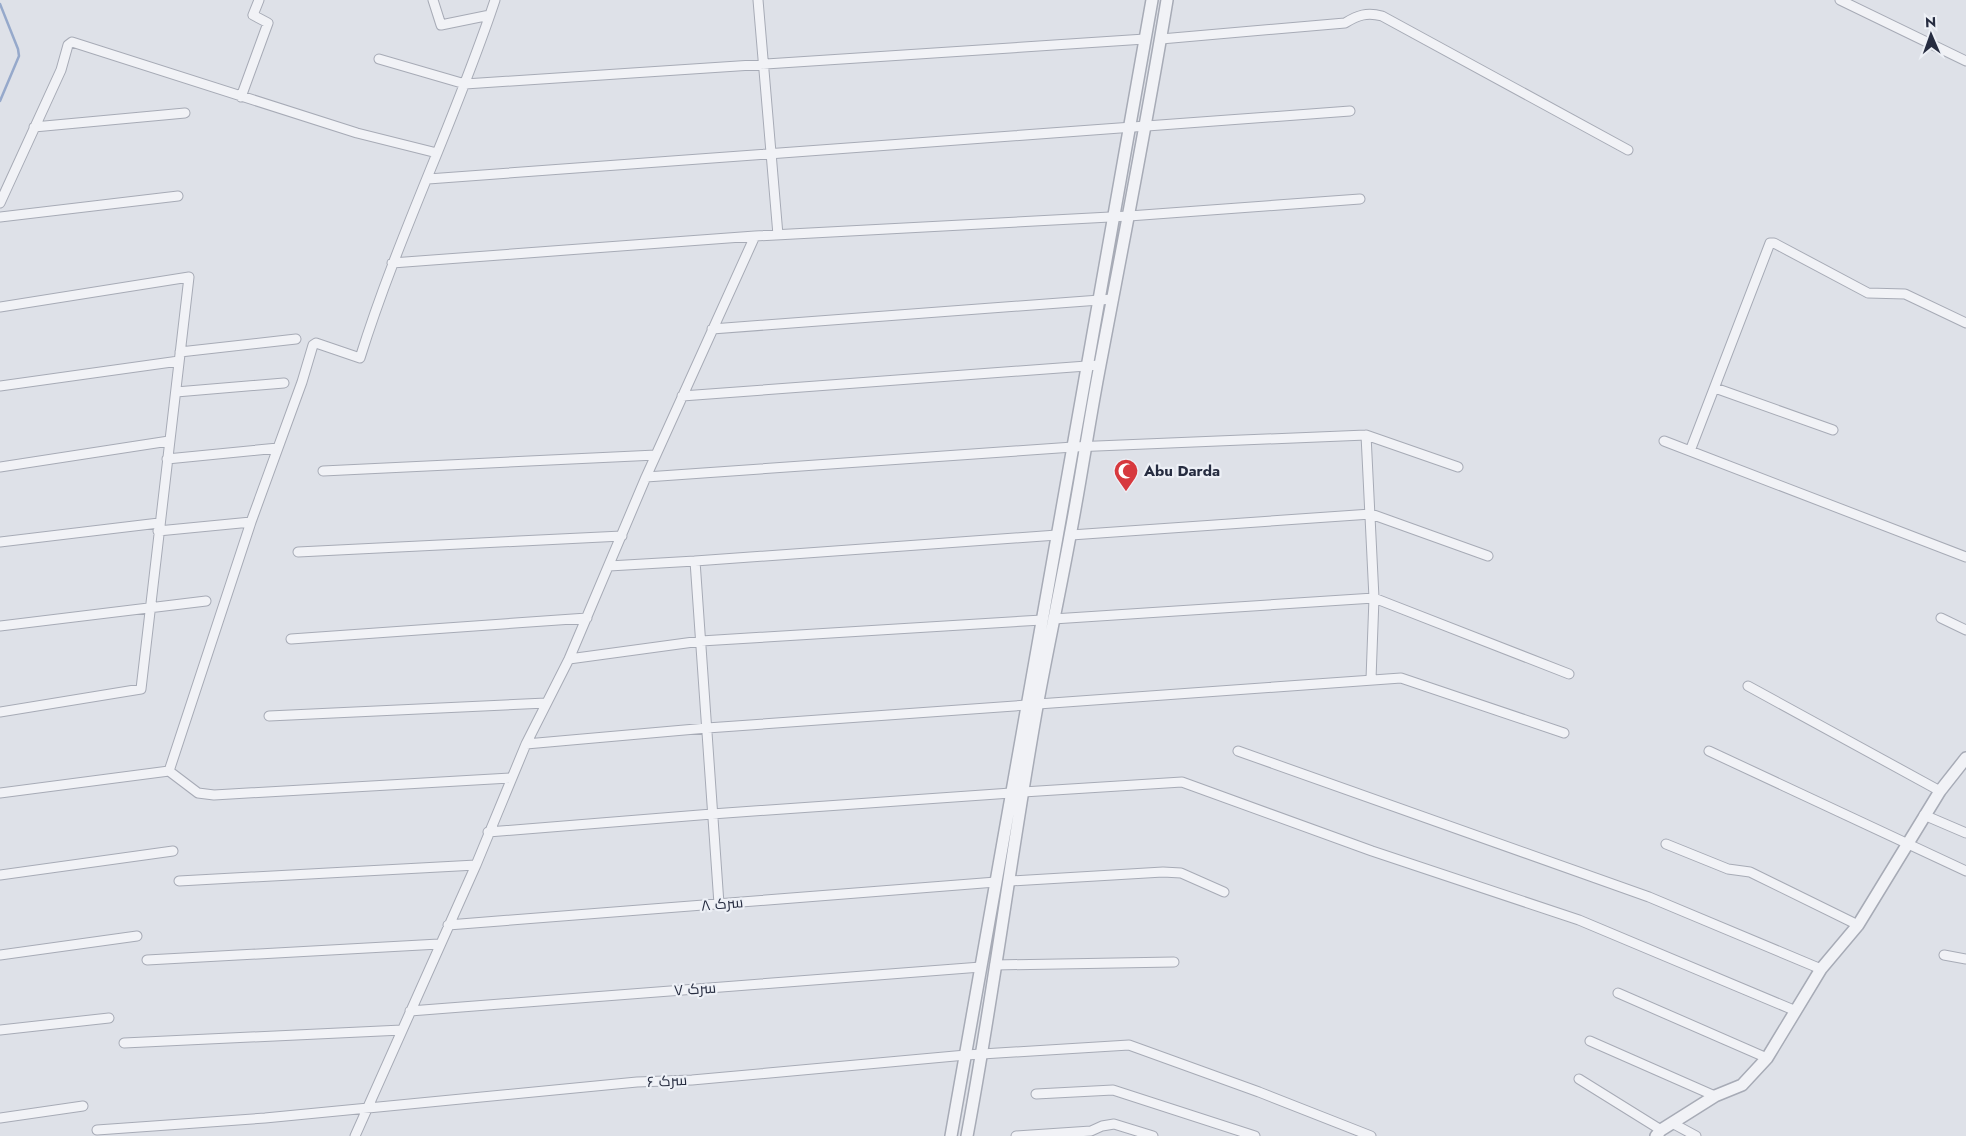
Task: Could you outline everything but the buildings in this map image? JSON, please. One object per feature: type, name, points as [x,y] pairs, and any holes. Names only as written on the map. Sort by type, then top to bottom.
[{"type":"street","points":[[241,97],[268,22],[253,15],[259,0]]},
{"type":"street","points":[[433,0],[441,25],[490,15]]},
{"type":"street","points":[[169,770],[251,522],[302,382],[313,345],[316,344],[360,358],[392,264],[428,179],[495,0]]},
{"type":"street","points":[[758,0],[778,235]]},
{"type":"street","points":[[1048,620],[1057,536],[1079,448],[1094,365],[1100,300],[1152,0]]},
{"type":"street","points":[[1094,365],[1113,299],[1167,0]]},
{"type":"street","points":[[1840,0],[1859,4],[1966,61]]},
{"type":"street","points":[[1161,39],[1345,23],[1358,15],[1372,13],[1382,16],[1628,150]]},
{"type":"street","points":[[379,59],[465,84],[1146,39]]},
{"type":"street","points":[[0,203],[61,70],[68,45],[72,42],[357,133],[437,153]]},
{"type":"street","points":[[428,179],[1350,111]]},
{"type":"street","points":[[34,127],[185,113]]},
{"type":"street","points":[[0,217],[178,196]]},
{"type":"street","points":[[392,264],[755,236],[1129,216],[1360,199]]},
{"type":"street","points":[[355,1136],[439,944],[476,865],[488,832],[526,744],[569,659],[646,477],[755,236]]},
{"type":"street","points":[[1690,451],[1770,243],[1774,243],[1868,294],[1905,294],[1966,323]]},
{"type":"street","points":[[0,307],[189,277],[141,689],[0,712]]},
{"type":"street","points":[[712,329],[1113,299]]},
{"type":"street","points":[[0,386],[179,356],[296,339]]},
{"type":"street","points":[[682,396],[1094,365]]},
{"type":"street","points":[[176,392],[284,382]]},
{"type":"street","points":[[1715,388],[1833,430]]},
{"type":"street","points":[[1366,435],[1374,598],[1371,679]]},
{"type":"street","points":[[646,477],[1079,448],[1366,435],[1458,466]]},
{"type":"street","points":[[0,467],[169,441]]},
{"type":"street","points":[[1664,441],[1966,557]]},
{"type":"street","points":[[167,459],[278,448]]},
{"type":"street","points":[[951,1136],[1011,793],[1032,705],[1048,620],[1071,535],[1079,448]]},
{"type":"street","points":[[323,471],[656,455]]},
{"type":"street","points":[[1071,535],[1371,514],[1488,556]]},
{"type":"street","points":[[0,542],[159,527],[251,522]]},
{"type":"street","points":[[298,552],[622,536]]},
{"type":"street","points":[[609,566],[1057,536]]},
{"type":"street","points":[[695,561],[719,904]]},
{"type":"street","points":[[569,659],[701,641],[1374,598],[1570,674]]},
{"type":"street","points":[[0,626],[152,606],[206,601]]},
{"type":"street","points":[[291,639],[587,618]]},
{"type":"street","points":[[1942,618],[1966,630]]},
{"type":"street","points":[[526,744],[706,728],[1402,678],[1564,733]]},
{"type":"street","points":[[1748,686],[1940,791]]},
{"type":"street","points":[[269,716],[546,703]]},
{"type":"street","points":[[967,1136],[983,1054],[995,965],[1024,792],[1032,705]]},
{"type":"street","points":[[1709,750],[1966,871]]},
{"type":"street","points":[[1238,751],[1648,897],[1821,969]]},
{"type":"street","points":[[1579,1080],[1658,1133],[1715,1096],[1742,1085],[1767,1058],[1821,969],[1858,925],[1909,843],[1924,815],[1966,758]]},
{"type":"street","points":[[0,793],[169,770],[198,793],[214,795],[512,778]]},
{"type":"street","points":[[1024,792],[1182,782],[1372,851],[1579,920],[1796,1011]]},
{"type":"street","points":[[488,832],[1011,793]]},
{"type":"street","points":[[1924,815],[1966,833]]},
{"type":"street","points":[[1666,844],[1728,869],[1750,872],[1858,925]]},
{"type":"street","points":[[0,875],[172,851]]},
{"type":"street","points":[[179,881],[476,865]]},
{"type":"street","points":[[1010,881],[1163,872],[1181,873],[1224,892]]},
{"type":"street","name":"سرک ۸","points":[[448,926],[996,882]]},
{"type":"street","points":[[0,955],[137,936]]},
{"type":"street","points":[[147,960],[439,944]]},
{"type":"street","points":[[1944,955],[1966,958]]},
{"type":"street","points":[[995,965],[1174,962]]},
{"type":"street","name":"سرک ۷","points":[[410,1011],[981,967]]},
{"type":"street","points":[[1618,993],[1767,1058]]},
{"type":"street","points":[[0,1030],[109,1018]]},
{"type":"street","points":[[124,1043],[402,1030]]},
{"type":"street","points":[[1590,1041],[1715,1096]]},
{"type":"street","name":"سرک ۶","points":[[97,1130],[265,1118],[637,1082],[692,1080],[966,1055],[1129,1045],[1259,1092],[1371,1136]]},
{"type":"street","points":[[1036,1094],[1113,1090],[1255,1136]]},
{"type":"street","points":[[0,1118],[83,1106]]},
{"type":"street","points":[[1672,1123],[1696,1136]]},
{"type":"street","points":[[1016,1136],[1092,1133],[1102,1126],[1114,1124],[1153,1136]]},
{"type":"waterway","points":[[0,4],[19,56],[0,101]]},
{"type":"place","name":"Abu Darda","points":[[1126,492]]}]
